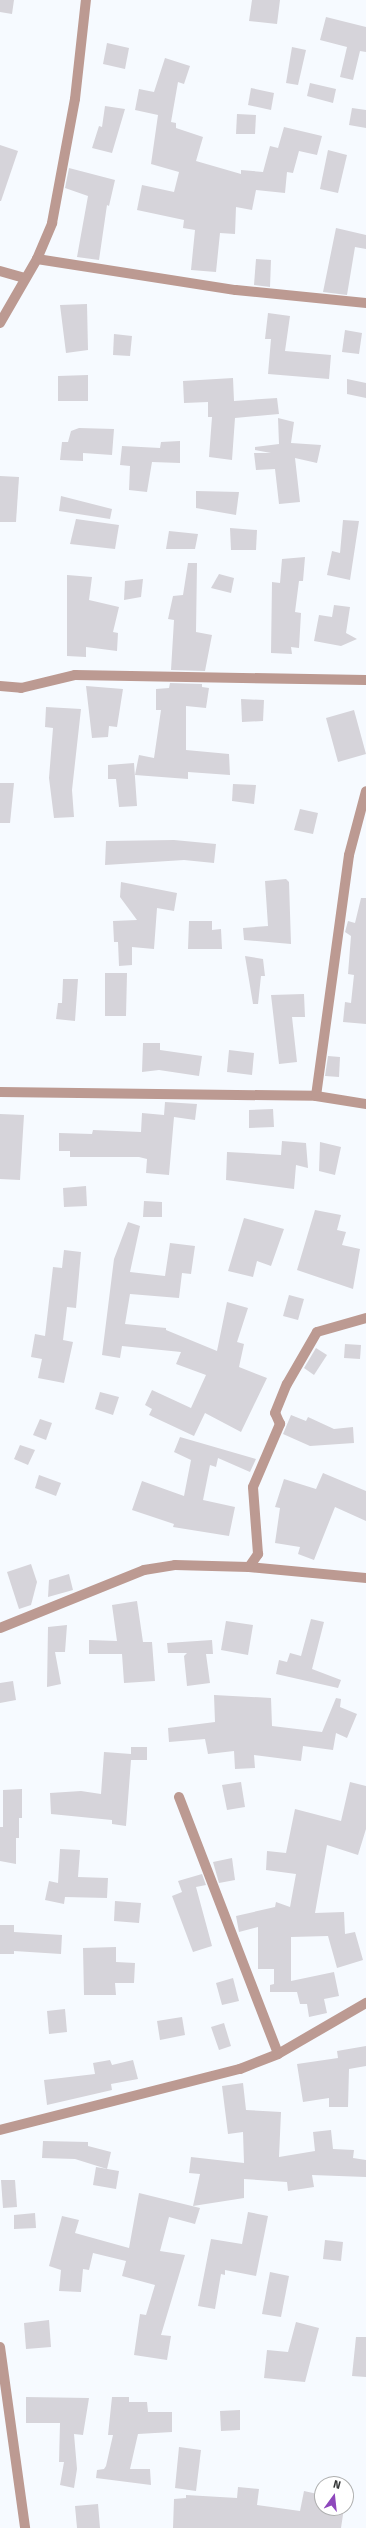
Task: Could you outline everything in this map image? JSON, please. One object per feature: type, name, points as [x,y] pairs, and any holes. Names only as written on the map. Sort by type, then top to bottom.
[{"type":"street","points":[[0,323],[25,278],[38,259],[52,223],[75,98],[86,0]]},
{"type":"street","points":[[38,259],[236,290],[366,304]]},
{"type":"street","points":[[0,271],[25,278]]},
{"type":"street","points":[[0,686],[21,688],[76,675],[366,680]]},
{"type":"street","points":[[316,1096],[349,856],[366,791]]},
{"type":"street","points":[[0,1092],[316,1096],[366,1104]]},
{"type":"street","points":[[249,1567],[258,1554],[253,1487],[280,1424],[275,1413],[287,1384],[317,1332],[366,1318]]},
{"type":"street","points":[[0,1628],[144,1570],[175,1565],[249,1567],[366,1578]]},
{"type":"street","points":[[179,1797],[278,2054]]},
{"type":"street","points":[[0,2130],[240,2069],[278,2054],[366,2003]]},
{"type":"street","points":[[0,2347],[25,2528]]},
{"type":"building","points":[[0,0],[14,0],[12,14],[0,12]]},
{"type":"building","points":[[252,0],[280,0],[277,24],[249,21]]},
{"type":"building","points":[[326,17],[366,27],[366,52],[360,51],[353,80],[340,77],[347,47],[320,40]]},
{"type":"building","points":[[107,43],[129,48],[125,69],[103,64]]},
{"type":"building","points":[[292,47],[306,50],[298,85],[286,83]]},
{"type":"building","points":[[165,58],[190,66],[184,84],[178,82],[171,122],[176,123],[176,128],[203,137],[196,161],[241,174],[241,170],[263,172],[270,146],[278,148],[284,127],[322,136],[317,155],[299,151],[293,173],[287,172],[285,193],[256,190],[252,210],[236,207],[235,234],[220,233],[216,272],[191,270],[195,230],[183,228],[184,220],[137,210],[142,185],[174,192],[179,172],[151,164],[158,115],[135,110],[139,89],[154,92]]},
{"type":"building","points":[[310,83],[336,89],[333,103],[307,96]]},
{"type":"building","points":[[251,88],[274,93],[271,110],[248,105]]},
{"type":"building","points":[[105,106],[125,109],[112,153],[92,148],[99,126],[102,127]]},
{"type":"building","points":[[352,108],[366,110],[366,128],[349,125]]},
{"type":"building","points":[[237,114],[256,115],[255,134],[236,134]]},
{"type":"building","points":[[0,145],[18,151],[1,201],[0,201]]},
{"type":"building","points":[[328,150],[347,155],[338,193],[320,189]]},
{"type":"building","points":[[69,168],[115,180],[109,206],[107,205],[99,260],[77,257],[88,196],[65,188]]},
{"type":"building","points":[[336,228],[366,235],[366,249],[355,247],[347,295],[323,292]]},
{"type":"building","points":[[256,259],[271,260],[270,287],[254,285]]},
{"type":"building","points":[[87,304],[88,350],[66,353],[60,305]]},
{"type":"building","points":[[268,313],[290,316],[285,351],[331,355],[329,379],[268,374],[271,339],[265,339]]},
{"type":"building","points":[[345,330],[362,333],[359,354],[342,352]]},
{"type":"building","points":[[114,334],[132,336],[130,356],[113,355]]},
{"type":"building","points":[[88,375],[88,401],[58,401],[58,376]]},
{"type":"building","points":[[233,378],[234,401],[277,398],[279,414],[235,418],[232,460],[209,457],[212,417],[208,417],[208,402],[184,403],[183,381]]},
{"type":"building","points":[[347,379],[366,383],[366,398],[347,394]]},
{"type":"building","points":[[278,418],[294,422],[291,443],[321,445],[317,463],[295,458],[300,502],[279,504],[275,469],[256,470],[254,453],[271,453],[255,450],[255,447],[279,444]]},
{"type":"building","points":[[79,428],[114,429],[112,455],[83,453],[83,461],[60,460],[62,442],[68,442],[71,431]]},
{"type":"building","points":[[180,441],[180,463],[152,462],[147,492],[129,490],[130,466],[120,465],[122,446],[160,448],[161,442]]},
{"type":"building","points":[[0,476],[19,477],[16,522],[0,522]]},
{"type":"building","points":[[196,491],[239,492],[236,515],[196,508]]},
{"type":"building","points":[[61,496],[112,509],[110,519],[59,511]]},
{"type":"building","points":[[76,519],[119,525],[115,549],[70,544]]},
{"type":"building","points":[[343,520],[359,521],[350,580],[327,575],[332,551],[340,553]]},
{"type":"building","points":[[230,528],[257,530],[256,550],[231,550]]},
{"type":"building","points":[[169,531],[198,534],[195,549],[166,549]]},
{"type":"building","points":[[305,557],[303,581],[299,581],[295,612],[301,613],[299,648],[291,647],[292,654],[271,653],[272,582],[280,583],[282,559]]},
{"type":"building","points":[[188,563],[197,563],[196,632],[212,635],[205,671],[171,670],[174,620],[168,619],[173,596],[183,595]]},
{"type":"building","points":[[219,574],[234,578],[231,593],[211,588]]},
{"type":"building","points":[[67,575],[92,577],[89,600],[119,607],[113,632],[118,633],[117,651],[86,647],[86,657],[67,656]]},
{"type":"building","points":[[143,579],[141,597],[124,600],[125,581]]},
{"type":"building","points":[[334,605],[350,607],[346,633],[357,639],[341,646],[314,641],[319,615],[332,617]]},
{"type":"building","points":[[170,683],[202,684],[202,687],[209,688],[206,708],[186,706],[186,750],[229,754],[230,775],[188,772],[188,779],[135,775],[139,755],[154,758],[161,710],[156,710],[156,689],[169,688]]},
{"type":"building","points":[[86,686],[123,689],[117,727],[109,726],[108,737],[92,738]]},
{"type":"building","points":[[241,699],[264,700],[263,721],[242,722]]},
{"type":"building","points":[[46,707],[81,709],[72,790],[74,817],[54,818],[49,778],[53,728],[45,727]]},
{"type":"building","points":[[354,710],[366,754],[338,762],[326,718]]},
{"type":"building","points":[[134,763],[137,806],[119,807],[116,779],[108,779],[108,765]]},
{"type":"building","points":[[0,783],[14,783],[10,823],[0,823]]},
{"type":"building","points":[[233,784],[256,785],[254,804],[232,801]]},
{"type":"building","points":[[300,809],[318,813],[313,834],[294,830]]},
{"type":"building","points":[[174,840],[216,844],[214,863],[184,860],[105,865],[106,841]]},
{"type":"building","points":[[286,879],[289,882],[291,944],[244,940],[243,928],[268,926],[265,881]]},
{"type":"building","points":[[121,882],[177,893],[174,911],[157,908],[154,949],[132,947],[132,965],[119,966],[118,942],[114,942],[113,921],[137,920],[120,897]]},
{"type":"building","points":[[361,898],[366,898],[366,1024],[343,1022],[345,1002],[351,1003],[354,975],[348,974],[351,936],[345,932],[348,921],[355,923]]},
{"type":"building","points":[[189,921],[212,921],[212,930],[221,929],[222,949],[188,949]]},
{"type":"building","points":[[245,956],[263,959],[265,976],[261,976],[258,1004],[253,1004]]},
{"type":"building","points":[[105,973],[127,973],[126,1016],[105,1016]]},
{"type":"building","points":[[63,979],[78,979],[75,1021],[56,1019],[58,1003],[62,1003]]},
{"type":"building","points":[[304,994],[305,1017],[292,1017],[297,1062],[279,1064],[271,995]]},
{"type":"building","points":[[143,1043],[160,1043],[160,1050],[202,1056],[199,1076],[159,1070],[142,1072]]},
{"type":"building","points":[[229,1050],[254,1053],[252,1075],[227,1072]]},
{"type":"building","points":[[328,1056],[340,1057],[339,1077],[325,1076]]},
{"type":"building","points":[[165,1102],[197,1104],[195,1120],[174,1117],[169,1175],[146,1173],[147,1159],[139,1157],[70,1157],[70,1151],[59,1151],[59,1133],[92,1134],[93,1130],[141,1132],[142,1113],[164,1115]]},
{"type":"building","points":[[273,1109],[274,1127],[249,1128],[249,1110]]},
{"type":"building","points":[[0,1114],[24,1115],[20,1180],[0,1179]]},
{"type":"building","points":[[282,1141],[306,1143],[308,1168],[296,1165],[294,1189],[226,1180],[227,1152],[281,1155]]},
{"type":"building","points":[[320,1142],[341,1147],[335,1175],[319,1171]]},
{"type":"building","points":[[86,1186],[87,1206],[64,1207],[63,1188]]},
{"type":"building","points":[[144,1201],[162,1202],[162,1217],[143,1217]]},
{"type":"building","points":[[315,1210],[341,1215],[337,1230],[346,1232],[342,1245],[360,1249],[353,1289],[297,1270]]},
{"type":"building","points":[[244,1218],[284,1229],[271,1266],[257,1261],[253,1277],[228,1271]]},
{"type":"building","points":[[128,1222],[140,1226],[130,1272],[165,1276],[170,1243],[195,1246],[191,1274],[182,1273],[179,1298],[130,1294],[125,1324],[166,1328],[166,1330],[217,1351],[227,1302],[248,1308],[237,1342],[244,1344],[239,1367],[267,1378],[241,1432],[205,1413],[194,1436],[149,1415],[152,1409],[145,1405],[152,1390],[191,1408],[206,1375],[176,1364],[181,1352],[122,1346],[120,1358],[102,1355],[114,1259]]},
{"type":"building","points":[[64,1250],[81,1252],[76,1308],[67,1307],[63,1340],[73,1342],[64,1383],[38,1378],[42,1359],[31,1357],[35,1334],[45,1336],[53,1267],[62,1268]]},
{"type":"building","points":[[289,1295],[304,1299],[298,1320],[283,1316]]},
{"type":"building","points":[[345,1344],[361,1345],[360,1359],[344,1358]]},
{"type":"building","points":[[316,1348],[327,1355],[314,1375],[304,1368]]},
{"type":"building","points":[[100,1392],[119,1397],[113,1415],[95,1409]]},
{"type":"building","points":[[291,1415],[306,1421],[308,1417],[334,1429],[353,1427],[354,1443],[310,1446],[283,1434]]},
{"type":"building","points":[[40,1419],[52,1423],[46,1440],[33,1435]]},
{"type":"building","points":[[180,1437],[256,1459],[250,1472],[218,1458],[216,1467],[210,1465],[203,1500],[235,1507],[229,1536],[173,1527],[174,1524],[132,1510],[142,1481],[184,1496],[191,1460],[174,1452]]},
{"type":"building","points":[[20,1445],[35,1450],[28,1465],[14,1459]]},
{"type":"building","points":[[323,1473],[366,1491],[366,1521],[335,1507],[314,1560],[298,1554],[300,1547],[275,1543],[280,1508],[275,1507],[284,1479],[316,1489]]},
{"type":"building","points":[[39,1475],[61,1483],[56,1496],[35,1488]]},
{"type":"building","points":[[31,1564],[37,1582],[31,1605],[19,1609],[7,1572]]},
{"type":"building","points":[[69,1574],[73,1590],[48,1597],[49,1580]]},
{"type":"building","points":[[137,1601],[143,1642],[152,1642],[155,1681],[124,1683],[122,1654],[89,1654],[89,1640],[117,1641],[112,1605]]},
{"type":"building","points":[[311,1619],[324,1622],[312,1669],[341,1680],[338,1688],[276,1674],[279,1660],[287,1662],[290,1653],[301,1656]]},
{"type":"building","points":[[226,1621],[253,1625],[248,1655],[221,1650]]},
{"type":"building","points":[[67,1625],[65,1652],[55,1652],[61,1684],[47,1687],[48,1627]]},
{"type":"building","points":[[212,1640],[213,1654],[206,1654],[210,1683],[187,1686],[184,1656],[187,1653],[168,1653],[167,1643]]},
{"type":"building","points":[[13,1681],[16,1700],[0,1703],[0,1683]]},
{"type":"building","points":[[214,1695],[271,1698],[272,1726],[322,1732],[336,1698],[341,1699],[340,1707],[357,1714],[347,1738],[336,1733],[333,1750],[303,1746],[301,1761],[254,1755],[255,1768],[235,1769],[234,1751],[208,1754],[205,1739],[169,1742],[168,1728],[215,1722]]},
{"type":"building","points":[[131,1747],[147,1747],[147,1760],[131,1760],[126,1826],[112,1824],[112,1820],[51,1814],[50,1793],[81,1791],[101,1794],[104,1752],[131,1754]]},
{"type":"building","points":[[241,1782],[245,1807],[227,1810],[222,1785]]},
{"type":"building","points":[[350,1782],[366,1786],[366,1829],[358,1855],[327,1845],[315,1913],[344,1912],[345,1934],[355,1932],[363,1960],[337,1968],[328,1936],[291,1937],[291,1981],[334,1972],[339,1996],[324,1999],[327,2013],[309,2017],[307,2004],[300,2004],[297,1992],[270,1992],[270,1985],[274,1984],[274,1969],[258,1969],[258,1927],[239,1932],[236,1916],[275,1907],[276,1902],[290,1907],[296,1874],[266,1870],[267,1851],[286,1853],[295,1809],[341,1821]]},
{"type":"building","points":[[22,1789],[22,1818],[19,1818],[19,1838],[16,1838],[16,1864],[0,1861],[0,1827],[3,1827],[3,1790]]},
{"type":"building","points":[[60,1849],[80,1850],[78,1877],[108,1878],[107,1898],[65,1897],[64,1904],[45,1900],[49,1881],[58,1883]]},
{"type":"building","points":[[232,1858],[235,1880],[219,1883],[213,1862]]},
{"type":"building","points":[[202,1874],[206,1885],[196,1887],[212,1946],[193,1952],[172,1896],[182,1892],[178,1881]]},
{"type":"building","points":[[115,1901],[141,1903],[139,1923],[114,1921]]},
{"type":"building","points":[[0,1925],[14,1925],[14,1932],[62,1935],[61,1954],[14,1951],[14,1954],[0,1954]]},
{"type":"building","points":[[116,1947],[116,1962],[135,1963],[134,1983],[115,1983],[116,1995],[84,1995],[83,1948]]},
{"type":"building","points":[[233,1978],[239,2001],[222,2005],[216,1983]]},
{"type":"building","points":[[65,2009],[67,2032],[49,2034],[47,2011]]},
{"type":"building","points":[[182,2017],[185,2035],[160,2040],[157,2021]]},
{"type":"building","points":[[224,2023],[231,2046],[219,2050],[211,2027]]},
{"type":"building","points":[[366,2046],[366,2066],[349,2069],[348,2107],[329,2107],[329,2098],[303,2102],[297,2064],[338,2058],[337,2051]]},
{"type":"building","points":[[110,2060],[112,2065],[133,2060],[138,2079],[111,2084],[112,2090],[47,2105],[44,2080],[95,2074],[93,2063]]},
{"type":"building","points":[[243,2083],[246,2110],[281,2112],[279,2157],[315,2151],[313,2132],[331,2130],[333,2149],[354,2150],[353,2158],[366,2160],[366,2177],[312,2175],[314,2187],[288,2191],[287,2182],[244,2179],[244,2198],[193,2206],[200,2174],[189,2173],[191,2157],[244,2163],[243,2132],[228,2134],[222,2086]]},
{"type":"building","points":[[43,2141],[88,2142],[88,2146],[111,2152],[107,2169],[75,2159],[42,2158]]},
{"type":"building","points":[[96,2167],[119,2171],[116,2189],[93,2185]]},
{"type":"building","points":[[1,2180],[15,2180],[17,2207],[3,2208]]},
{"type":"building","points":[[139,2193],[200,2208],[195,2224],[169,2217],[160,2251],[185,2255],[161,2335],[171,2336],[167,2360],[134,2355],[140,2314],[146,2315],[155,2285],[122,2276],[126,2261],[93,2253],[89,2270],[83,2269],[81,2292],[59,2291],[61,2270],[49,2266],[62,2216],[79,2220],[75,2233],[129,2248]]},
{"type":"building","points":[[248,2212],[268,2216],[256,2276],[225,2270],[225,2275],[221,2274],[215,2309],[198,2306],[211,2239],[242,2244]]},
{"type":"building","points":[[35,2213],[36,2228],[14,2229],[14,2215]]},
{"type":"building","points":[[325,2240],[343,2242],[341,2261],[323,2259]]},
{"type":"building","points":[[270,2272],[289,2276],[281,2317],[262,2314]]},
{"type":"building","points":[[49,2320],[51,2347],[26,2349],[24,2323]]},
{"type":"building","points":[[296,2322],[319,2328],[305,2382],[264,2378],[267,2350],[288,2352]]},
{"type":"building","points":[[356,2337],[366,2337],[366,2377],[352,2376]]},
{"type":"building","points":[[26,2397],[89,2398],[83,2435],[74,2434],[77,2469],[74,2488],[60,2485],[64,2462],[59,2462],[60,2423],[26,2423]]},
{"type":"building","points":[[112,2397],[129,2397],[129,2402],[147,2402],[148,2412],[172,2412],[172,2432],[138,2434],[130,2469],[150,2469],[151,2485],[96,2478],[97,2470],[104,2469],[106,2466],[113,2435],[108,2435]]},
{"type":"building","points":[[240,2410],[240,2430],[221,2431],[220,2411]]},
{"type":"building","points":[[179,2447],[201,2450],[196,2491],[175,2488]]},
{"type":"building","points":[[238,2487],[259,2489],[257,2505],[300,2511],[304,2491],[314,2493],[314,2516],[343,2516],[341,2528],[173,2528],[174,2499],[186,2498],[186,2495],[237,2498]]},
{"type":"building","points":[[98,2504],[100,2528],[77,2528],[75,2506]]}]
